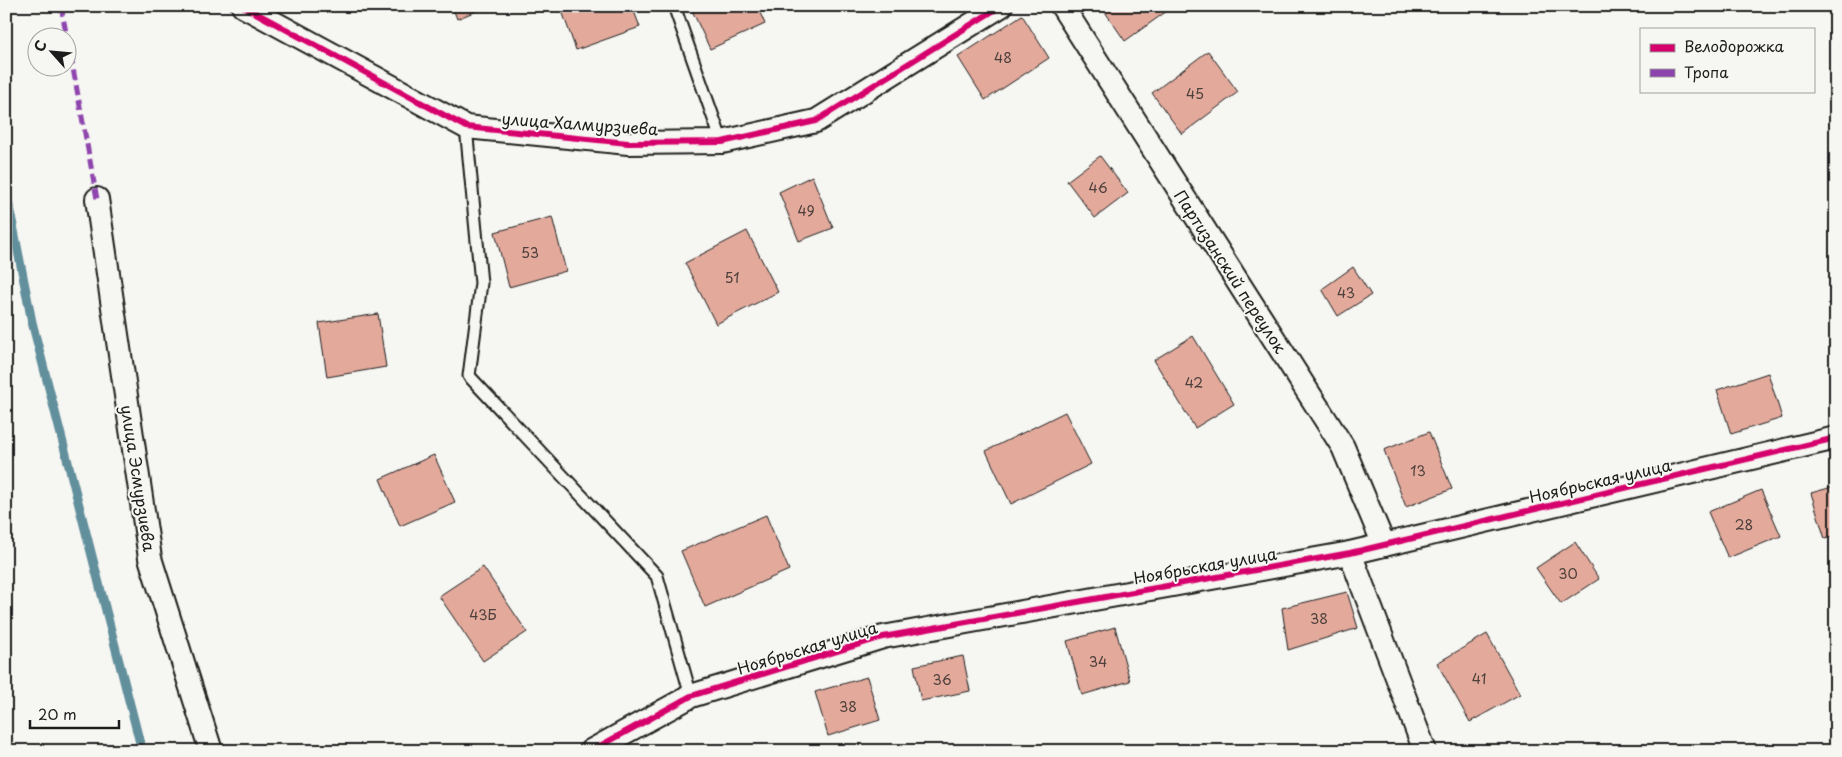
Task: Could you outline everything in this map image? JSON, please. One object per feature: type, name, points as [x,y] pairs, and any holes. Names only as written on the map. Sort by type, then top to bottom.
[{"type":"street","name":"улица Халмурзиева","points":[[243,6],[466,127],[628,143],[722,142],[816,121],[1001,6]]},
{"type":"street","name":"Партизанский переулок","points":[[1062,6],[1343,447],[1384,545]]},
{"type":"street","name":"улица Эсмурзиева","points":[[97,199],[150,558],[211,751]]},
{"type":"street","name":"Ноябрьская улица","points":[[591,751],[692,696],[883,637],[1350,553],[1836,438]]},
{"type":"street","points":[[1350,553],[1424,751]]},
{"type":"lane","points":[[674,6],[722,142]]},
{"type":"lane","points":[[466,127],[480,283],[469,376],[657,576],[692,696]]},
{"type":"building","points":[[452,6],[488,6],[457,19]]},
{"type":"building","points":[[575,6],[632,6],[640,27],[576,50],[562,11]]},
{"type":"building","points":[[690,6],[757,6],[765,24],[710,49]]},
{"type":"building","points":[[1101,6],[1174,6],[1125,41]]},
{"type":"building","points":[[1022,15],[1049,58],[985,100],[958,57]]},
{"type":"building","points":[[1208,51],[1238,92],[1182,134],[1152,93]]},
{"type":"building","points":[[1100,156],[1128,193],[1095,218],[1067,181]]},
{"type":"building","points":[[812,176],[833,228],[799,241],[779,192]]},
{"type":"building","points":[[552,217],[566,271],[509,287],[495,232]]},
{"type":"building","points":[[747,231],[778,292],[716,324],[685,263]]},
{"type":"building","points":[[1353,267],[1371,295],[1338,316],[1322,289]]},
{"type":"building","points":[[378,314],[386,367],[327,377],[319,323]]},
{"type":"building","points":[[1193,336],[1234,404],[1195,428],[1154,360]]},
{"type":"building","points":[[1768,373],[1782,418],[1731,434],[1717,390]]},
{"type":"building","points":[[1065,412],[1091,464],[1011,504],[986,451]]},
{"type":"building","points":[[1429,432],[1452,489],[1406,507],[1384,450]]},
{"type":"building","points":[[434,455],[455,502],[400,526],[380,479]]},
{"type":"building","points":[[1836,486],[1836,536],[1825,539],[1811,493]]},
{"type":"building","points":[[1761,490],[1781,536],[1728,558],[1708,512]]},
{"type":"building","points":[[766,515],[789,570],[705,607],[681,551]]},
{"type":"building","points":[[1575,542],[1599,579],[1561,604],[1536,568]]},
{"type":"building","points":[[483,567],[527,632],[483,661],[439,596]]},
{"type":"building","points":[[1347,592],[1358,628],[1288,650],[1282,608]]},
{"type":"building","points":[[1115,627],[1130,681],[1082,695],[1067,641]]},
{"type":"building","points":[[1487,634],[1520,694],[1470,722],[1437,663]]},
{"type":"building","points":[[963,656],[970,691],[921,701],[914,666]]},
{"type":"building","points":[[867,677],[880,720],[828,736],[815,692]]},
{"type":"waterway","points":[[6,190],[32,322],[142,751]]},
{"type":"marked path","points":[[61,6],[65,28]]},
{"type":"marked path","points":[[75,78],[97,199]]},
{"type":"cycle path","points":[[243,6],[466,127],[628,143],[722,142],[816,121],[1001,6]]},
{"type":"cycle path","points":[[591,751],[691,696],[883,637],[1350,553],[1836,438]]}]
